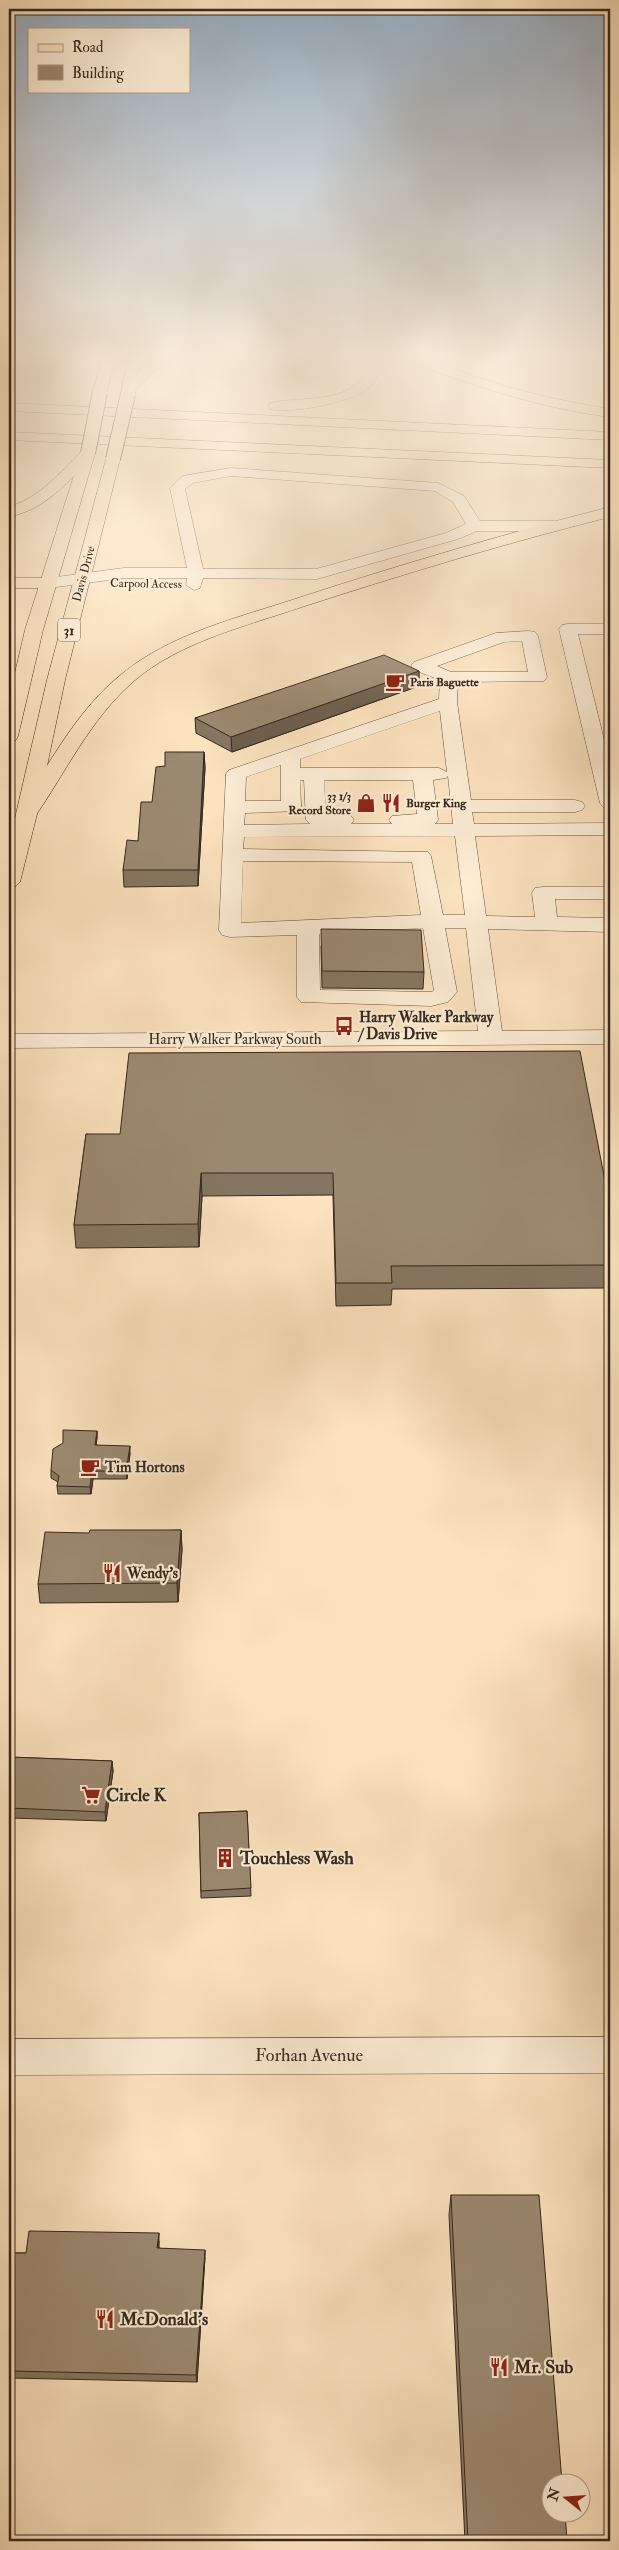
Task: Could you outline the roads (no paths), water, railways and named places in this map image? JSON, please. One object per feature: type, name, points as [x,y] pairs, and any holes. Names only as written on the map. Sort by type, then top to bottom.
[{"type":"main road","points":[[9,512],[33,504],[46,495],[70,471]]},
{"type":"main road","name":"31","points":[[9,736],[34,630],[83,471]]},
{"type":"main road","name":"Davis Drive","points":[[9,882],[27,814],[56,680],[110,471]]},
{"type":"main road","points":[[27,814],[79,733],[114,690],[139,668],[237,623],[342,589],[610,512]]},
{"type":"main road","points":[[9,583],[49,583]]},
{"type":"street","points":[[195,579],[177,488],[188,479],[208,474],[231,472],[438,487],[459,499],[475,526]]},
{"type":"street","name":"Carpool Access","points":[[49,583],[83,580],[121,585],[195,579],[302,585],[315,582],[317,574],[452,536],[475,526],[556,526]]},
{"type":"street","points":[[610,629],[568,630],[610,803]]},
{"type":"street","points":[[529,636],[538,677],[449,678],[420,666],[451,655],[502,637],[529,636]]},
{"type":"street","points":[[451,655],[496,656]]},
{"type":"street","points":[[514,656],[533,656]]},
{"type":"street","points":[[449,678],[448,702],[490,1038]]},
{"type":"street","points":[[448,702],[290,765],[236,774],[230,930],[431,921],[610,925]]},
{"type":"street","points":[[290,765],[314,774],[457,774]]},
{"type":"street","points":[[236,807],[292,807],[290,765]]},
{"type":"street","points":[[314,774],[316,820],[428,820],[422,774]]},
{"type":"street","points":[[460,806],[575,806]]},
{"type":"street","points":[[234,831],[610,829]]},
{"type":"street","points":[[233,855],[420,856],[446,992],[440,997],[431,999],[309,997],[308,928]]},
{"type":"street","points":[[547,925],[544,893],[610,893]]},
{"type":"street","name":"Harry Walker Parkway South","points":[[9,1041],[610,1037]]},
{"type":"street","name":"Forhan Avenue","points":[[9,2057],[610,2055]]},
{"type":"place","name":"Paris Baguette","points":[[395,682]]},
{"type":"place","name":"33 1/3 Record Store","points":[[366,803]]},
{"type":"place","name":"Burger King","points":[[391,803]]},
{"type":"place","name":"Harry Walker Parkway / Davis Drive","points":[[344,1026]]},
{"type":"place","name":"Tim Hortons","points":[[90,1467]]},
{"type":"place","name":"Wendy's","points":[[112,1573]]},
{"type":"place","name":"Circle K","points":[[91,1795]]},
{"type":"place","name":"Touchless Wash","points":[[225,1858]]},
{"type":"place","name":"McDonald's","points":[[105,2319]]},
{"type":"place","name":"Mr. Sub","points":[[499,2367]]}]
